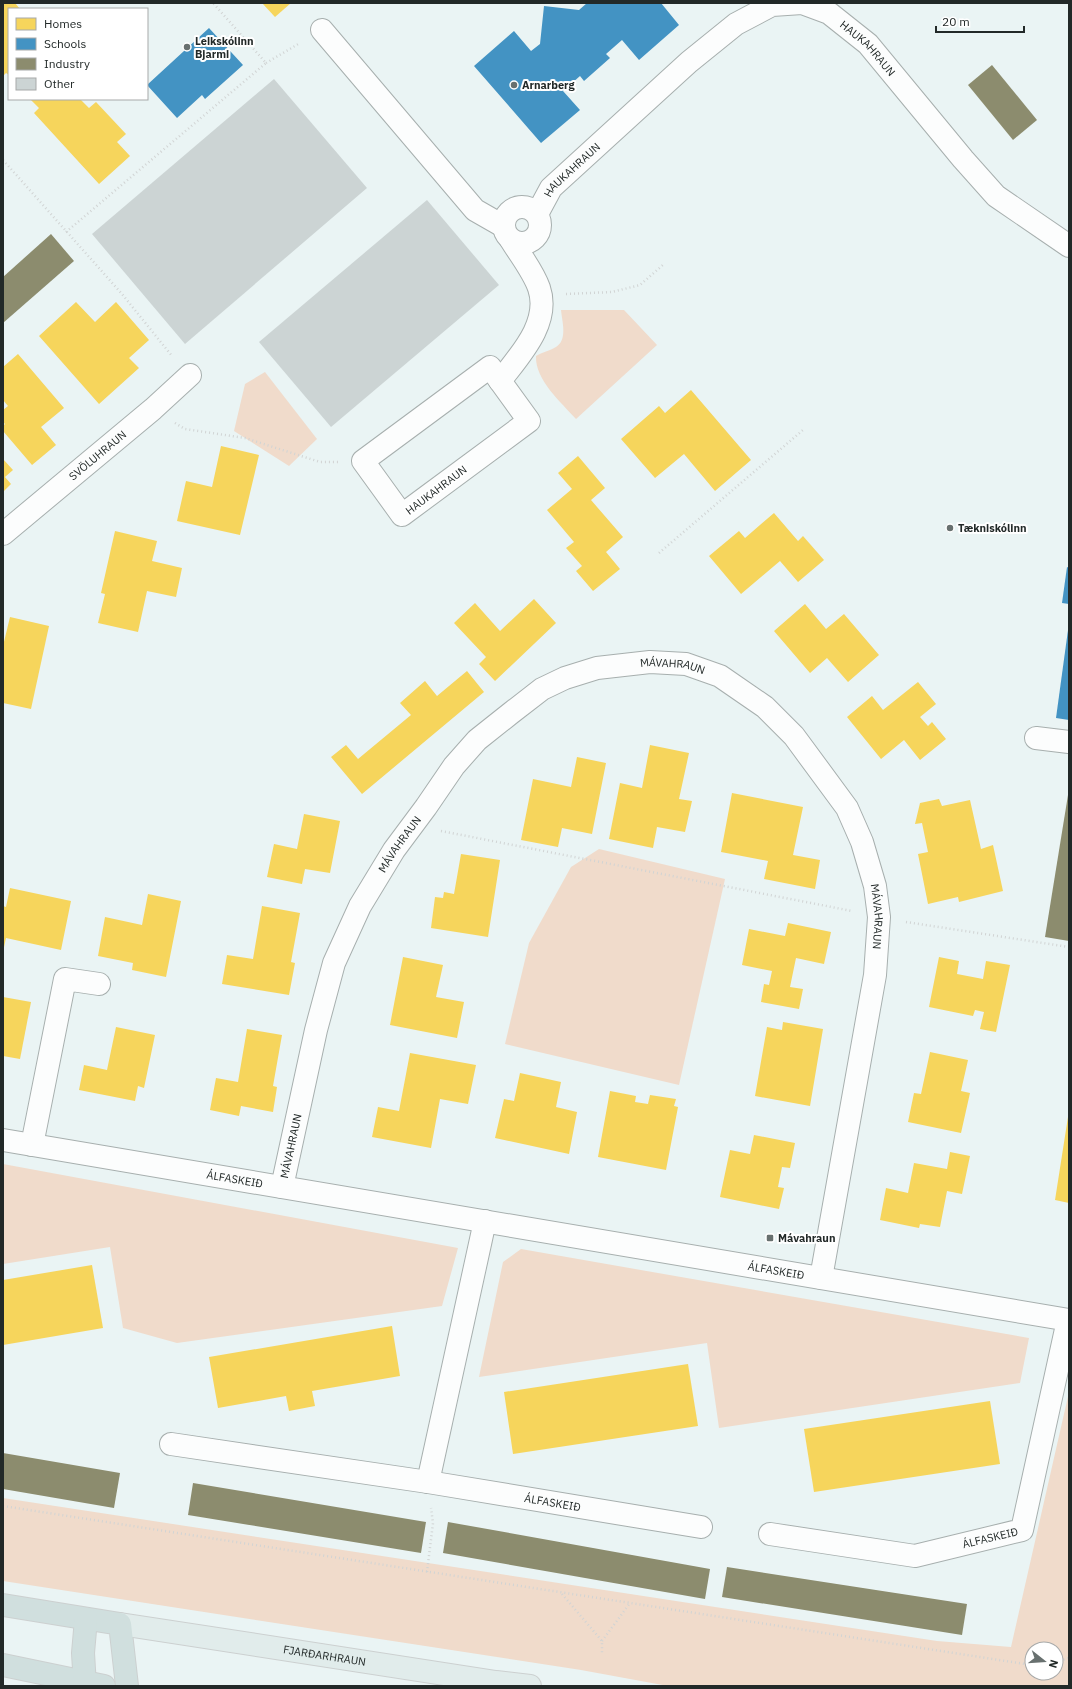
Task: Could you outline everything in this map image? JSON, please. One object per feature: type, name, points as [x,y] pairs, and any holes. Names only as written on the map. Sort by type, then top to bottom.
[{"type":"highway","points":[[3,1606],[120,1624],[127,1686]]},
{"type":"highway","points":[[3,1665],[91,1684],[83,1653],[86,1619]]},
{"type":"main road","name":"FJARÐARHRAUN","points":[[120,1624],[530,1686]]},
{"type":"street","name":"HAUKAHRAUN","points":[[322,30],[475,210],[507,233],[517,243],[524,244],[533,240],[538,235],[540,219],[537,214],[551,188],[689,62],[736,24],[772,5],[802,3],[829,12],[868,44],[963,159],[996,196],[1069,246]]},
{"type":"street","name":"HAUKAHRAUN","points":[[500,381],[522,352],[540,317],[539,289],[533,276],[507,233]]},
{"type":"street","name":"HAUKAHRAUN","points":[[490,367],[500,381],[529,421],[402,515],[363,461],[490,367]]},
{"type":"street","name":"SVÖLUHRAUN","points":[[3,534],[153,409],[190,375]]},
{"type":"street","name":"MÁVAHRAUN","points":[[282,1187],[316,1030],[334,963],[360,906],[394,850],[454,766],[477,740],[542,689],[565,678],[596,668],[650,662],[686,664],[720,676],[765,707],[794,736],[847,808],[864,849],[875,886],[879,917],[875,975],[821,1278]]},
{"type":"street","points":[[1036,738],[1069,742]]},
{"type":"street","points":[[32,1145],[65,979],[99,984]]},
{"type":"street","name":"ÁLFASKEIÐ","points":[[3,1140],[1069,1320],[1022,1530],[915,1556],[770,1534]]},
{"type":"street","points":[[428,1482],[485,1221]]},
{"type":"street","name":"ÁLFASKEIÐ","points":[[171,1444],[428,1482],[701,1527]]},
{"type":"path","points":[[213,3],[266,63]]},
{"type":"path","points":[[66,232],[266,63],[322,30]]},
{"type":"path","points":[[3,160],[122,294],[178,364],[190,375]]},
{"type":"path","points":[[540,296],[612,292],[640,285],[664,264]]},
{"type":"path","points":[[153,409],[185,430],[245,438],[320,462],[363,461]]},
{"type":"path","points":[[659,553],[803,430]]},
{"type":"path","points":[[412,825],[879,917],[1069,947]]},
{"type":"path","points":[[427,1572],[433,1523],[428,1482]]},
{"type":"path","points":[[3,1506],[1024,1664]]},
{"type":"path","points":[[562,1593],[602,1641]]},
{"type":"path","points":[[602,1653],[602,1641],[630,1603]]},
{"type":"shaded area","points":[[561,310],[624,310],[657,345],[576,419],[556,398],[544,382],[537,365],[536,356],[556,347],[562,340],[563,330]]},
{"type":"shaded area","points":[[265,372],[317,439],[289,466],[234,431],[245,384]]},
{"type":"shaded area","points":[[599,849],[725,879],[679,1085],[505,1044],[529,943],[571,867]]},
{"type":"shaded area","points":[[3,1164],[458,1248],[442,1306],[177,1343],[123,1328],[110,1247],[3,1264]]},
{"type":"shaded area","points":[[521,1249],[1029,1338],[1020,1383],[719,1428],[707,1343],[479,1377],[503,1262]]},
{"type":"shaded area","points":[[1069,1392],[1069,1686],[668,1686],[581,1670],[3,1581],[3,1498],[937,1641],[1011,1647]]},
{"type":"building: Homes","points":[[3,3],[15,3],[19,8],[8,8],[8,74],[6,73],[3,76]]},
{"type":"building: Homes","points":[[262,3],[291,3],[275,17]]},
{"type":"building: Homes","points":[[31,100],[81,100],[89,108],[96,102],[126,134],[117,142],[130,156],[99,184],[34,113],[39,108]]},
{"type":"building: Homes","points":[[76,302],[95,322],[116,302],[149,340],[129,358],[139,368],[99,404],[39,336]]},
{"type":"building: Homes","points":[[18,354],[64,408],[41,427],[56,445],[32,465],[3,431],[3,426],[5,424],[3,422],[3,410],[8,406],[3,400],[3,367]]},
{"type":"building: Homes","points":[[691,390],[751,460],[715,491],[684,454],[655,478],[621,439],[659,406],[665,413]]},
{"type":"building: Homes","points":[[221,446],[259,455],[240,535],[177,521],[186,481],[212,487]]},
{"type":"building: Homes","points":[[578,456],[605,488],[591,500],[623,537],[606,552],[620,569],[593,591],[576,571],[582,566],[566,548],[574,542],[547,510],[572,489],[558,473]]},
{"type":"building: Homes","points":[[3,459],[13,470],[5,477],[11,484],[3,492]]},
{"type":"building: Homes","points":[[774,513],[798,541],[803,536],[824,560],[798,582],[780,561],[741,594],[709,556],[739,531],[745,538]]},
{"type":"building: Homes","points":[[115,531],[157,541],[152,561],[182,568],[176,597],[147,591],[138,632],[98,623],[105,594],[101,593]]},
{"type":"building: Homes","points":[[534,599],[556,623],[495,681],[479,664],[486,657],[454,623],[475,603],[500,631]]},
{"type":"building: Homes","points":[[805,604],[826,629],[844,614],[879,655],[848,682],[827,658],[810,673],[774,631]]},
{"type":"building: Homes","points":[[10,617],[49,626],[31,709],[3,703],[3,646]]},
{"type":"building: Homes","points":[[467,671],[484,692],[362,794],[331,757],[346,745],[358,759],[411,715],[400,703],[425,681],[437,696]]},
{"type":"building: Homes","points":[[918,682],[936,704],[920,717],[928,726],[932,722],[946,739],[920,760],[904,740],[881,759],[847,717],[872,696],[883,710]]},
{"type":"building: Homes","points":[[650,745],[689,753],[679,799],[692,801],[685,832],[657,827],[653,848],[609,839],[620,783],[642,788]]},
{"type":"building: Homes","points":[[577,757],[606,763],[592,834],[562,828],[558,847],[521,840],[533,779],[571,787]]},
{"type":"building: Homes","points":[[732,793],[803,807],[793,855],[820,860],[815,889],[764,879],[768,861],[721,852]]},
{"type":"building: Homes","points":[[939,799],[942,806],[970,800],[981,849],[993,845],[1003,891],[959,902],[958,897],[928,904],[918,854],[928,852],[922,823],[915,824],[920,803]]},
{"type":"building: Homes","points":[[304,814],[340,821],[330,873],[305,869],[302,884],[267,877],[274,844],[297,849]]},
{"type":"building: Homes","points":[[461,854],[500,860],[488,937],[431,928],[435,897],[443,898],[444,892],[454,894]]},
{"type":"building: Homes","points":[[10,888],[71,901],[61,950],[6,938],[3,952],[3,906],[6,907]]},
{"type":"building: Homes","points":[[148,894],[181,901],[166,977],[132,970],[133,963],[98,956],[105,917],[142,925]]},
{"type":"building: Homes","points":[[262,906],[300,913],[291,962],[295,963],[289,995],[222,984],[227,955],[253,959]]},
{"type":"building: Homes","points":[[788,923],[831,932],[824,964],[796,958],[790,987],[803,989],[799,1009],[761,1002],[764,984],[769,985],[772,971],[742,965],[749,929],[785,936]]},
{"type":"building: Homes","points":[[403,957],[443,965],[436,997],[464,1002],[457,1038],[390,1025]]},
{"type":"building: Homes","points":[[939,957],[959,961],[957,974],[983,979],[986,961],[1010,965],[996,1032],[980,1029],[984,1012],[975,1010],[973,1016],[929,1007]]},
{"type":"building: Homes","points":[[3,997],[31,1002],[20,1059],[3,1056]]},
{"type":"building: Homes","points":[[783,1022],[823,1029],[810,1106],[755,1096],[767,1027],[782,1030]]},
{"type":"building: Homes","points":[[116,1027],[155,1035],[144,1088],[138,1086],[135,1101],[79,1090],[84,1065],[107,1070]]},
{"type":"building: Homes","points":[[247,1029],[282,1035],[273,1086],[277,1087],[273,1112],[241,1106],[239,1116],[210,1110],[216,1078],[238,1082]]},
{"type":"building: Homes","points":[[930,1052],[968,1060],[961,1091],[970,1093],[961,1133],[908,1122],[914,1093],[921,1094]]},
{"type":"building: Homes","points":[[410,1053],[476,1065],[468,1104],[440,1099],[431,1148],[372,1137],[378,1107],[399,1111]]},
{"type":"building: Homes","points":[[520,1073],[561,1082],[556,1107],[577,1112],[569,1154],[495,1138],[504,1099],[514,1101]]},
{"type":"building: Homes","points":[[610,1091],[636,1096],[635,1102],[648,1104],[650,1095],[676,1099],[674,1106],[678,1107],[666,1170],[598,1157]]},
{"type":"building: Homes","points":[[1069,1117],[1069,1203],[1055,1200]]},
{"type":"building: Homes","points":[[754,1135],[795,1143],[790,1168],[782,1167],[778,1187],[784,1188],[779,1209],[720,1197],[730,1150],[750,1154]]},
{"type":"building: Homes","points":[[950,1152],[970,1156],[962,1194],[947,1191],[940,1227],[920,1224],[919,1228],[880,1220],[886,1188],[908,1193],[914,1163],[947,1169]]},
{"type":"building: Homes","points":[[92,1265],[103,1328],[3,1345],[3,1280]]},
{"type":"building: Homes","points":[[392,1326],[400,1376],[312,1391],[315,1406],[289,1411],[286,1396],[218,1408],[209,1357]]},
{"type":"building: Homes","points":[[688,1364],[698,1426],[513,1454],[504,1392]]},
{"type":"building: Homes","points":[[990,1401],[1000,1464],[814,1492],[804,1429]]},
{"type":"building: Schools","points":[[587,3],[661,3],[679,25],[639,60],[622,40],[606,54],[610,58],[584,81],[580,76],[563,91],[580,110],[541,143],[474,66],[514,31],[531,51],[540,44],[544,6],[579,10]]},
{"type":"building: Schools","points":[[209,28],[243,65],[205,99],[202,95],[177,118],[148,86],[148,84]]},
{"type":"building: Schools","points":[[1067,567],[1069,568],[1069,604],[1062,603]]},
{"type":"building: Schools","points":[[1069,630],[1069,720],[1056,718]]},
{"type":"building: Industry","points":[[992,65],[1037,120],[1013,140],[968,85]]},
{"type":"building: Industry","points":[[51,234],[74,261],[3,323],[3,277]]},
{"type":"building: Industry","points":[[1069,795],[1069,941],[1045,937]]},
{"type":"building: Industry","points":[[3,1453],[120,1473],[114,1508],[3,1489]]},
{"type":"building: Industry","points":[[193,1483],[426,1522],[421,1553],[188,1515]]},
{"type":"building: Industry","points":[[448,1522],[710,1569],[705,1599],[443,1553]]},
{"type":"building: Industry","points":[[727,1567],[967,1604],[962,1635],[722,1597]]},
{"type":"building: Other","points":[[274,79],[367,188],[185,344],[92,234]]},
{"type":"building: Other","points":[[427,200],[499,285],[331,427],[259,342]]},
{"type":"place","name":"Leikskólinn Bjarmi","points":[[187,47]]},
{"type":"place","name":"Arnarberg","points":[[514,85]]},
{"type":"place","name":"Tækniskólinn","points":[[950,528]]},
{"type":"place","name":"Mávahraun","points":[[770,1238]]}]
